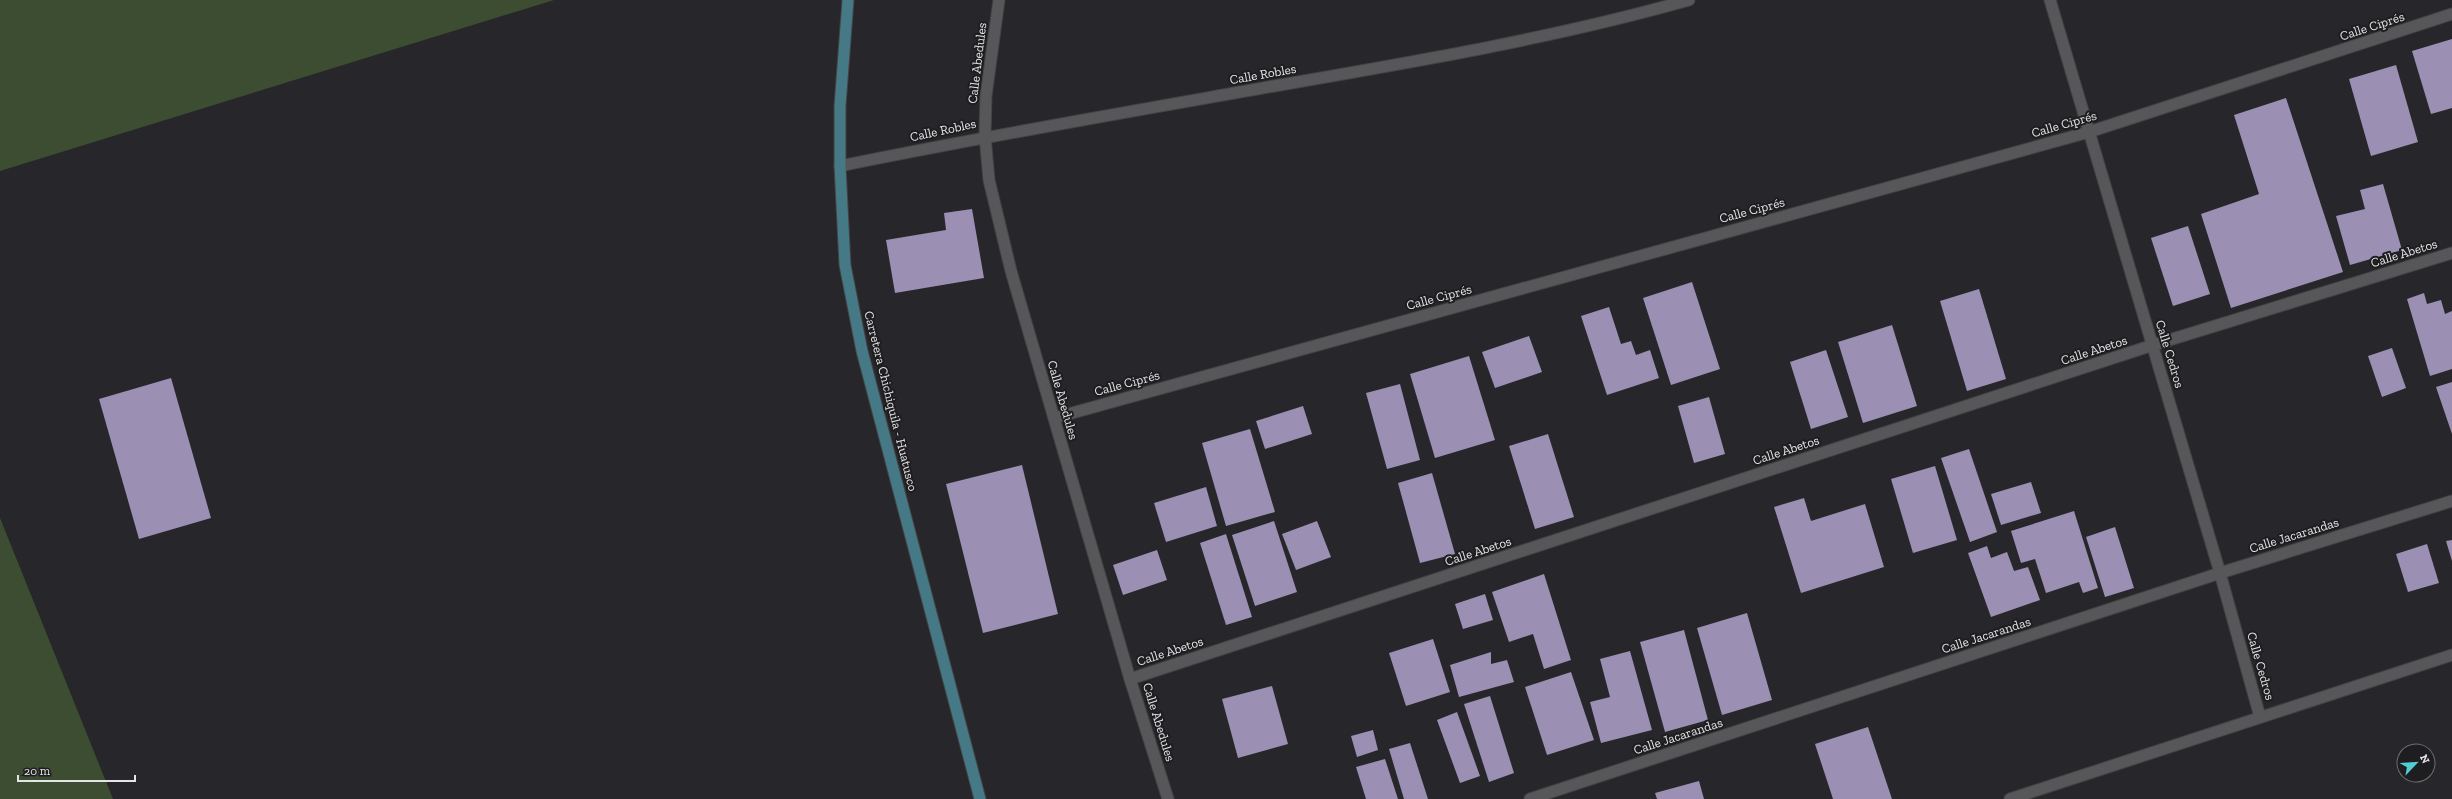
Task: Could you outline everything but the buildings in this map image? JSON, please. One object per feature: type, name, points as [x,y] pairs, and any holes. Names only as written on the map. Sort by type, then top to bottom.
[{"type":"main road","name":"Carretera Chichiquila - Huatusco","points":[[848,0],[840,106],[840,166],[845,265],[862,352],[980,799]]},
{"type":"street","name":"Calle Abedules","points":[[998,0],[986,96],[985,136],[989,180],[1011,271],[1130,679],[1168,799]]},
{"type":"street","name":"Calle Robles","points":[[840,166],[985,136],[1489,49],[1633,16],[1689,0]]},
{"type":"street","name":"Calle Cedros","points":[[2050,0],[2220,573],[2260,717]]},
{"type":"street","name":"Calle Ciprés","points":[[1054,418],[2089,132],[2452,14]]},
{"type":"street","name":"Calle Abetos","points":[[1130,679],[2153,346],[2452,253]]},
{"type":"street","name":"Calle Jacarandas","points":[[1530,799],[2220,573],[2452,501]]},
{"type":"street","points":[[2010,799],[2452,655]]},
{"type":"green space","points":[[0,0],[554,0],[0,171]]},
{"type":"green space","points":[[0,518],[113,799],[0,799]]}]
